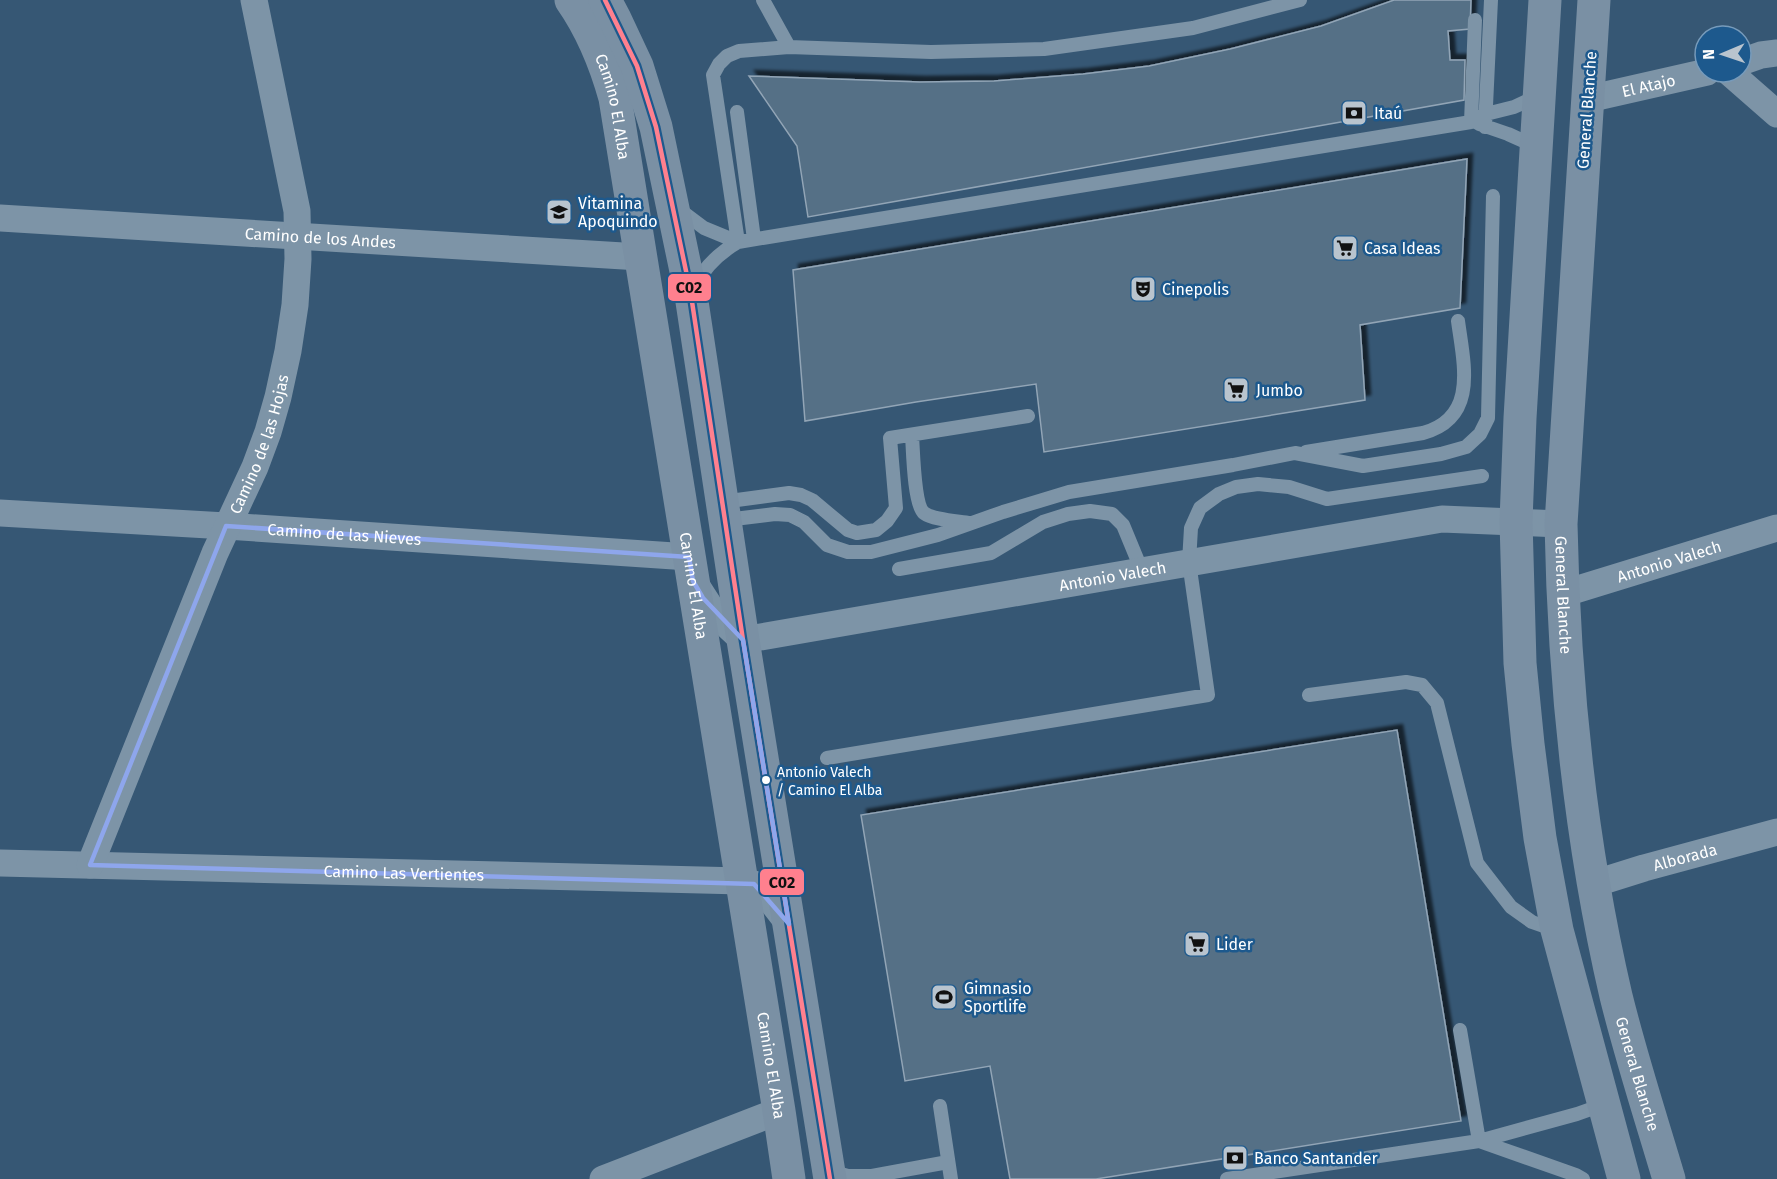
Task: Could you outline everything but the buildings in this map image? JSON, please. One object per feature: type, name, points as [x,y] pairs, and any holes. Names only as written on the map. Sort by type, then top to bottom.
[{"type":"main road","name":"Camino El Alba","points":[[571,0],[584,18],[596,43],[607,69],[615,98],[787,1164],[819,1176],[789,924],[691,295],[656,127],[637,66],[605,0]]},
{"type":"main road","points":[[1545,0],[1516,521],[1520,663],[1540,838],[1557,930],[1624,1179]]},
{"type":"main road","name":"General Blanche","points":[[1594,0],[1561,524],[1562,594],[1572,734],[1593,884],[1617,998],[1669,1179]]},
{"type":"main road","points":[[1557,930],[1585,961],[1608,1033],[1633,1055]]},
{"type":"main road","points":[[1605,1104],[1628,1122],[1648,1179]]},
{"type":"street","name":"Camino de las Hojas","points":[[90,865],[226,526],[255,467],[278,397],[288,351],[295,305],[297,211],[254,0]]},
{"type":"street","points":[[1753,58],[1777,53]]},
{"type":"street","name":"El Atajo","points":[[1588,99],[1693,75]]},
{"type":"street","points":[[1742,84],[1777,114]]},
{"type":"street","name":"Camino de los Andes","points":[[0,218],[640,257]]},
{"type":"street","name":"Camino de las Nieves","points":[[0,513],[226,526],[691,569]]},
{"type":"street","name":"Antonio Valech","points":[[744,640],[1442,519],[1561,524]]},
{"type":"street","name":"Antonio Valech","points":[[1562,594],[1777,528]]},
{"type":"street","points":[[691,569],[714,613],[744,640]]},
{"type":"street","name":"Alborada","points":[[1593,884],[1777,832]]},
{"type":"street","name":"Camino Las Vertientes","points":[[0,863],[742,881],[761,888],[789,924]]},
{"type":"street","points":[[603,1179],[779,1111]]},
{"type":"lane","points":[[764,0],[789,47]]},
{"type":"lane","points":[[738,242],[713,75],[727,56],[739,51],[789,47],[931,52],[1044,49],[1193,28],[1300,0]]},
{"type":"lane","points":[[1486,120],[1491,0]]},
{"type":"lane","points":[[1471,122],[1475,20]]},
{"type":"lane","points":[[691,295],[699,278],[710,263],[723,251],[738,242],[1486,120],[1540,96]]},
{"type":"lane","points":[[737,112],[754,239]]},
{"type":"lane","points":[[1486,120],[1508,134],[1537,147]]},
{"type":"lane","points":[[1295,453],[1363,466],[1441,454],[1466,447],[1480,434],[1488,418],[1493,196]]},
{"type":"lane","points":[[672,203],[704,228],[738,242]]},
{"type":"lane","points":[[724,511],[790,515],[804,522],[827,545],[848,552],[871,552],[938,535],[1069,492],[1435,430],[1446,423],[1460,407],[1464,382],[1458,321]]},
{"type":"lane","points":[[1462,355],[1490,353]]},
{"type":"lane","points":[[724,511],[789,493],[812,500],[848,530],[857,533],[876,530],[888,521],[896,508],[890,438],[1028,416]]},
{"type":"lane","points":[[1488,418],[1520,418]]},
{"type":"lane","points":[[912,435],[917,495],[924,513],[933,517],[972,523]]},
{"type":"lane","points":[[1233,465],[1236,488]]},
{"type":"lane","points":[[827,758],[1208,695],[1189,562],[1191,528],[1200,508],[1220,494],[1258,484],[1289,487],[1327,499],[1482,476]]},
{"type":"lane","points":[[1038,501],[1043,522]]},
{"type":"lane","points":[[899,569],[991,553],[1043,522],[1068,514],[1090,511],[1112,514],[1123,525],[1142,571]]},
{"type":"lane","points":[[1309,695],[1406,682],[1422,685],[1437,704],[1477,863],[1511,907],[1532,922],[1557,930]]},
{"type":"lane","points":[[1460,1030],[1479,1141]]},
{"type":"lane","points":[[1227,1179],[1479,1141],[1605,1104]]},
{"type":"lane","points":[[940,1106],[951,1179]]},
{"type":"lane","points":[[1479,1141],[1576,1174],[1583,1179]]},
{"type":"lane","points":[[819,1176],[872,1176],[948,1162]]},
{"type":"highlighted area","points":[[226,526],[689,557],[693,581],[703,598],[743,640],[789,924],[754,884],[90,865]]},
{"type":"transit line","name":"C02","points":[[605,0],[637,66],[656,127],[691,295],[743,640],[830,1179]]},
{"type":"place","name":"Itaú","points":[[1354,113]]},
{"type":"place","name":"Vitamina Apoquindo","points":[[559,212]]},
{"type":"place","name":"Casa Ideas","points":[[1345,248]]},
{"type":"place","name":"Cinepolis","points":[[1143,289]]},
{"type":"place","name":"Jumbo","points":[[1236,390]]},
{"type":"place","name":"Antonio Valech / Camino El Alba","points":[[766,780]]},
{"type":"place","name":"Lider","points":[[1197,944]]},
{"type":"place","name":"Gimnasio Sportlife","points":[[944,997]]},
{"type":"place","name":"Banco Santander","points":[[1235,1158]]}]
